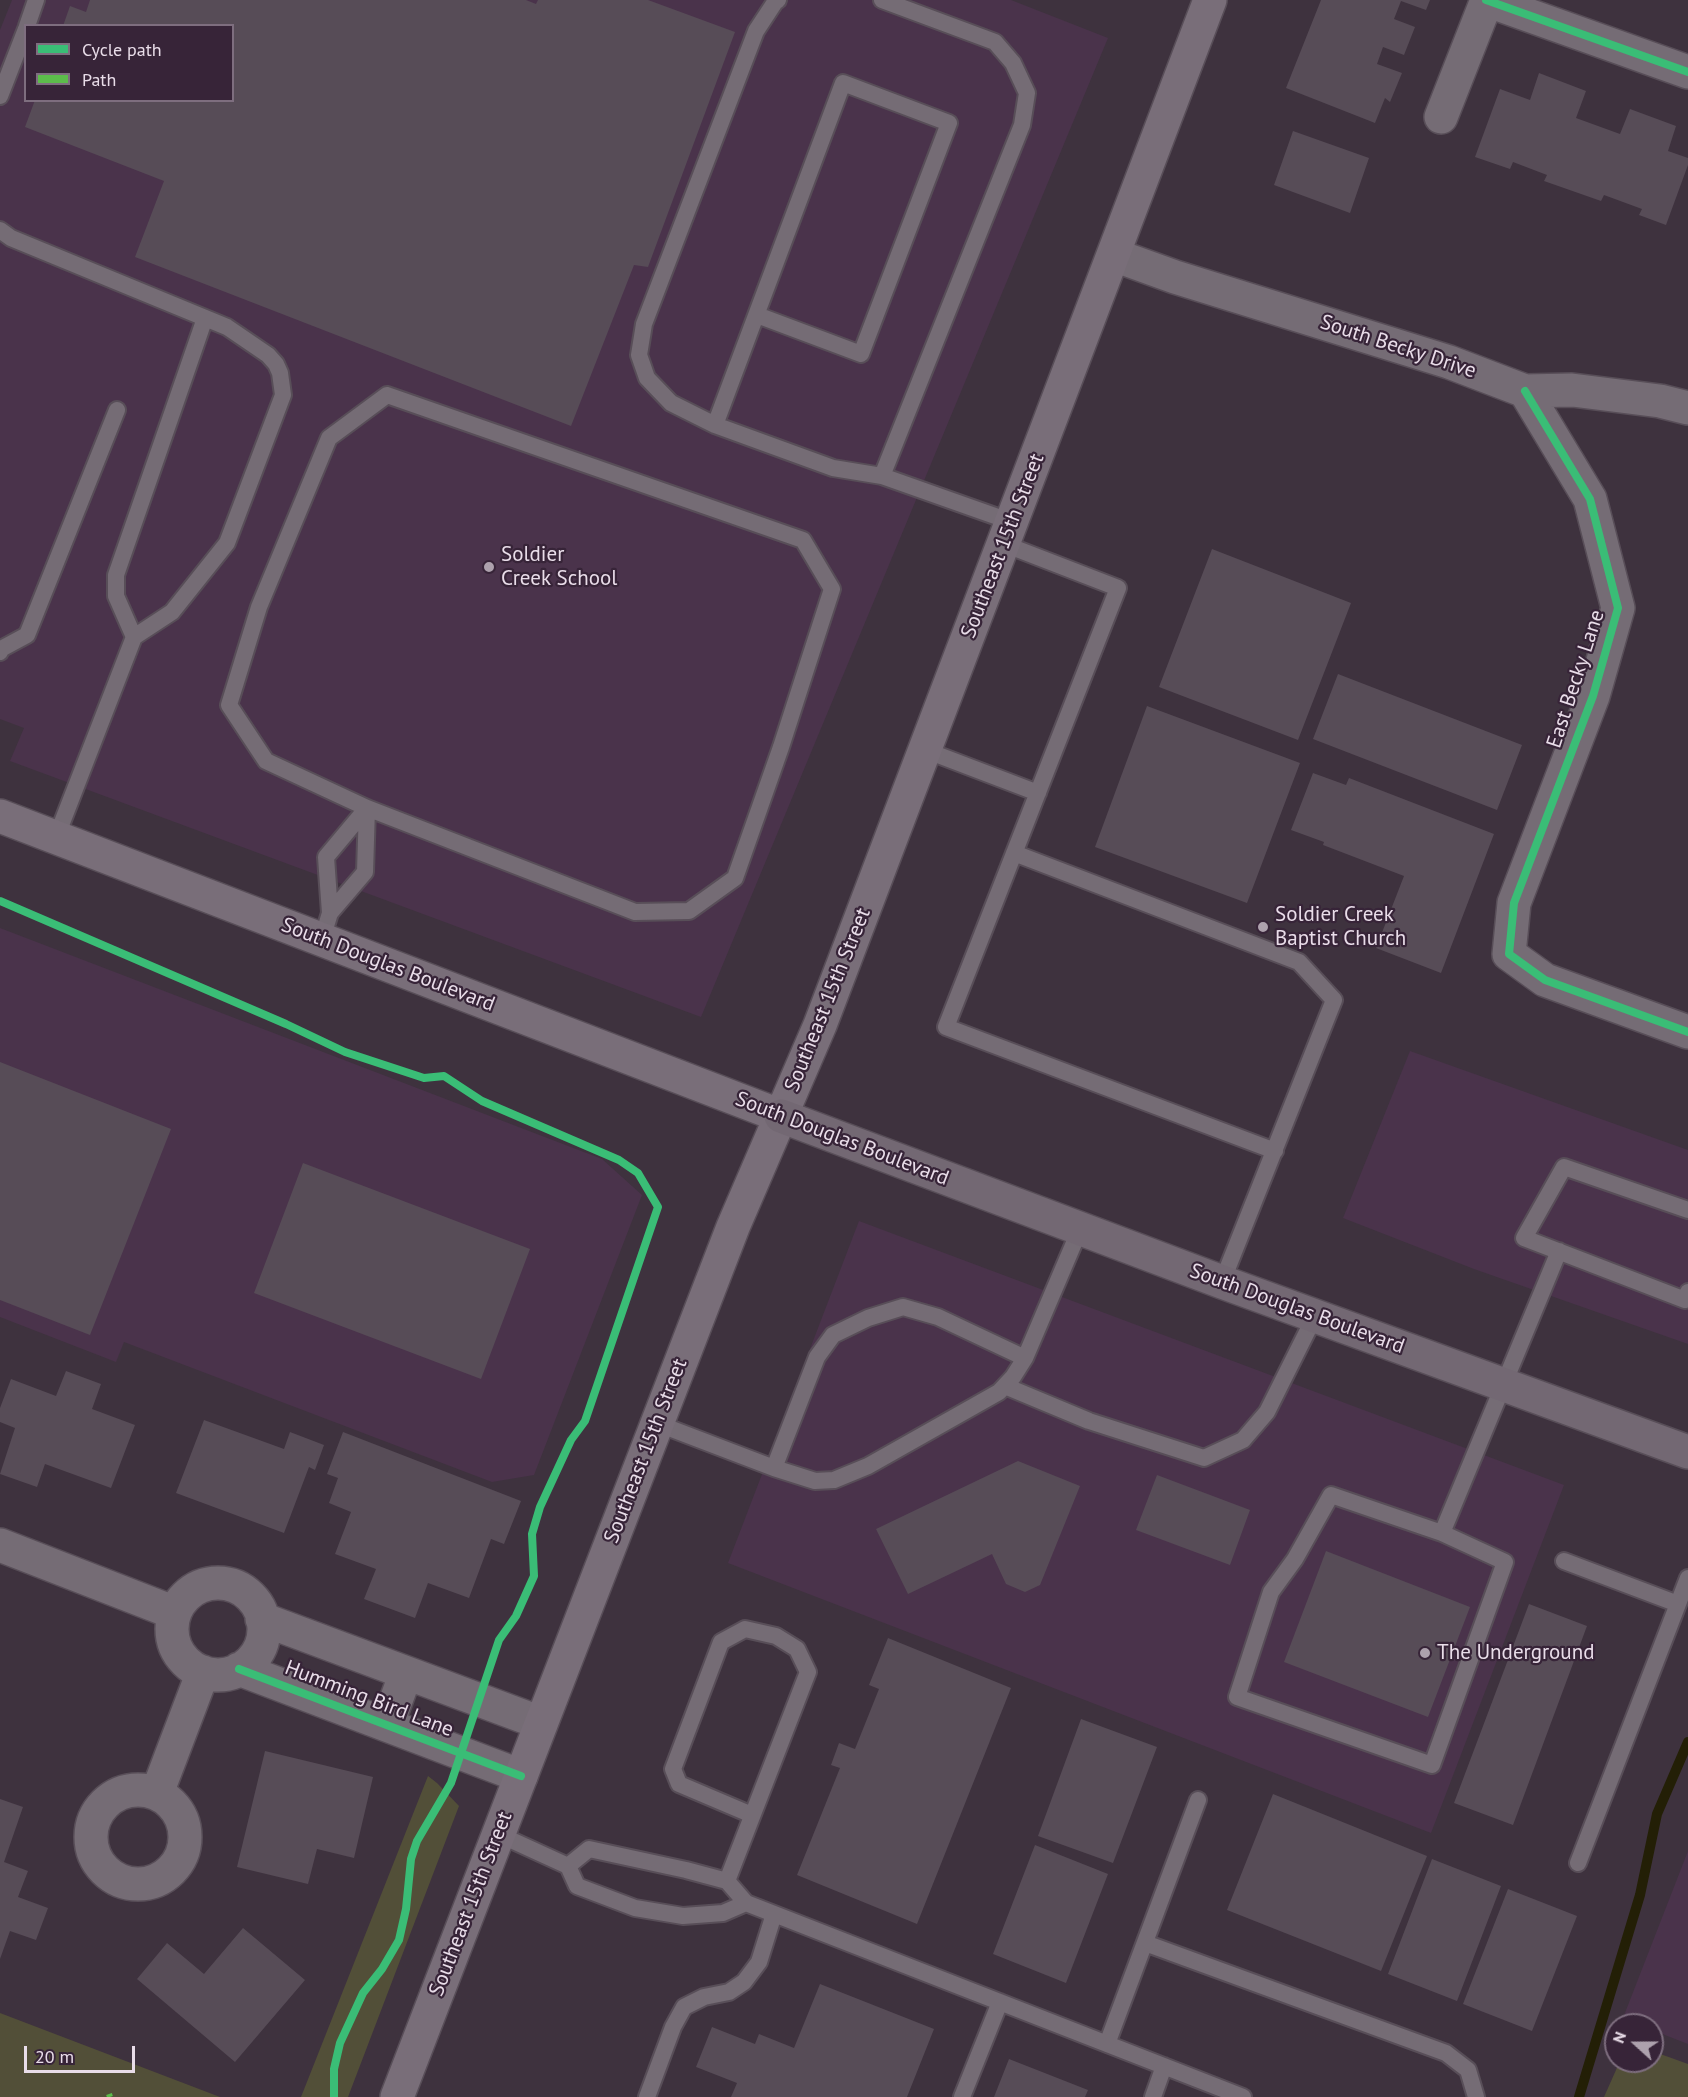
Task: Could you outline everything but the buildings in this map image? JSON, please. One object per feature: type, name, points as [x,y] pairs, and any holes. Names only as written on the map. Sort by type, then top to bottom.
[{"type":"main road","name":"Southeast 15th Street","points":[[397,2097],[733,1227],[820,1025],[1210,0]]},
{"type":"main road","name":"South Douglas Boulevard","points":[[0,816],[56,838],[326,926],[781,1116],[1221,1282],[1688,1452]]},
{"type":"street","points":[[1441,117],[1486,0],[1688,72]]},
{"type":"street","name":"South Becky Drive","points":[[1114,255],[1175,278],[1449,362],[1525,391],[1572,390],[1660,401],[1688,408]]},
{"type":"street","name":"East Becky Lane","points":[[1525,391],[1590,499],[1618,608],[1593,696],[1514,903],[1509,954],[1545,980],[1688,1032]]},
{"type":"street","points":[[0,1545],[176,1613]]},
{"type":"street","points":[[213,1583],[236,1586],[248,1594],[257,1605],[262,1618],[263,1633],[252,1659],[239,1669],[222,1674],[203,1672],[188,1663],[176,1647],[172,1630],[176,1613],[184,1598],[197,1588],[213,1583]]},
{"type":"street","name":"Humming Bird Lane","points":[[262,1618],[541,1724]]},
{"type":"street","name":"Humming Bird Lane","points":[[239,1669],[521,1776]]},
{"type":"street","points":[[157,1793],[203,1672]]},
{"type":"street","points":[[387,1725],[405,1672]]},
{"type":"lane","points":[[27,24],[36,0]]},
{"type":"lane","points":[[778,0],[756,31],[644,324],[639,355],[647,378],[670,402],[715,425],[833,468],[882,476],[1008,533],[1118,588],[946,1027],[1275,1151]]},
{"type":"lane","points":[[882,0],[995,42],[1013,63],[1027,93],[1022,125],[882,476]]},
{"type":"lane","points":[[0,96],[24,32]]},
{"type":"lane","points":[[715,425],[843,83],[949,123],[861,354],[757,315]]},
{"type":"lane","points":[[0,230],[11,238],[227,327],[268,355],[280,373],[283,395],[227,543],[172,612],[134,637],[56,838]]},
{"type":"lane","points":[[134,637],[116,596],[116,575],[205,318]]},
{"type":"lane","points":[[387,395],[802,540],[832,589],[735,879],[689,911],[635,912],[367,808],[266,761],[229,705],[259,606],[329,438],[387,395]]},
{"type":"lane","points":[[0,650],[27,635],[117,410]]},
{"type":"lane","points":[[925,750],[1038,793]]},
{"type":"lane","points":[[326,926],[326,857],[367,808]]},
{"type":"lane","points":[[326,926],[365,872],[367,808]]},
{"type":"lane","points":[[1014,853],[1299,962],[1335,1000],[1221,1282]]},
{"type":"lane","points":[[1688,1210],[1564,1167],[1524,1238],[1685,1300],[1688,1292]]},
{"type":"lane","points":[[656,1423],[774,1468],[815,1481],[834,1480],[868,1466],[999,1392],[1014,1377],[1025,1358],[1080,1229]]},
{"type":"lane","points":[[1442,1533],[1559,1251]]},
{"type":"lane","points":[[774,1468],[816,1357],[833,1335],[868,1318],[903,1307],[938,1317],[1025,1358]]},
{"type":"lane","points":[[1005,1386],[1089,1421],[1204,1458],[1243,1440],[1267,1412],[1315,1316]]},
{"type":"lane","points":[[1331,1495],[1442,1533],[1504,1562],[1431,1765],[1237,1698],[1271,1592],[1295,1559],[1331,1495]]},
{"type":"lane","points":[[1564,1561],[1678,1604]]},
{"type":"lane","points":[[1578,1863],[1688,1578]]},
{"type":"lane","points":[[727,1881],[808,1672],[797,1649],[776,1636],[745,1629],[721,1642],[673,1769],[679,1784],[752,1815]]},
{"type":"lane","points":[[1107,2044],[1198,1800]]},
{"type":"lane","points":[[498,1834],[568,1866],[577,1886],[635,1908],[683,1916],[723,1913],[746,1903]]},
{"type":"lane","points":[[568,1866],[589,1849],[727,1881],[746,1903],[1243,2097]]},
{"type":"lane","points":[[647,2097],[673,2027],[684,2007],[704,1997],[729,1992],[744,1982],[759,1962],[774,1914]]},
{"type":"lane","points":[[1145,1943],[1446,2054],[1468,2070],[1476,2097]]},
{"type":"lane","points":[[962,2097],[1000,2002]]},
{"type":"lane","points":[[1153,2097],[1164,2066]]},
{"type":"shaded area","name":"Soldier Creek School","points":[[12,0],[1011,0],[1108,38],[701,1017],[10,761],[24,728],[0,719],[0,30]]},
{"type":"shaded area","points":[[0,928],[602,1159],[642,1195],[534,1475],[492,1482],[124,1342],[116,1362],[0,1317]]},
{"type":"shaded area","points":[[1410,1051],[1688,1150],[1688,1344],[1474,1269],[1343,1218]]},
{"type":"shaded area","points":[[859,1221],[1564,1485],[1431,1833],[728,1563]]},
{"type":"shaded area","points":[[428,1776],[459,1806],[348,2097],[301,2097]]},
{"type":"shaded area","points":[[1688,1851],[1688,2044],[1664,2035],[1664,2013],[1625,2013]]},
{"type":"shaded area","points":[[0,2013],[220,2097],[0,2097]]},
{"type":"shaded area","points":[[1664,2055],[1688,2064],[1688,2097],[1604,2097],[1615,2073],[1664,2073]]},
{"type":"waterway","points":[[1579,2097],[1640,1895],[1657,1814],[1688,1742]]},
{"type":"cycle path","points":[[1486,0],[1688,72]]},
{"type":"cycle path","points":[[1525,391],[1590,499],[1618,608],[1593,696],[1514,903],[1509,954],[1545,980],[1688,1032]]},
{"type":"cycle path","points":[[0,901],[286,1024],[345,1052],[424,1078],[444,1076],[482,1101],[619,1160],[638,1173],[658,1207],[585,1421],[571,1440],[540,1507],[532,1534],[534,1576],[516,1616],[499,1640],[451,1783],[417,1841],[411,1859],[406,1909],[399,1940],[382,1969],[363,1993],[340,2043],[334,2069],[334,2097]]},
{"type":"cycle path","points":[[239,1669],[521,1776]]},
{"type":"place","name":"Soldier Creek School","points":[[489,567]]},
{"type":"place","name":"Soldier Creek Baptist Church","points":[[1263,927]]},
{"type":"place","name":"The Underground","points":[[1425,1653]]}]
